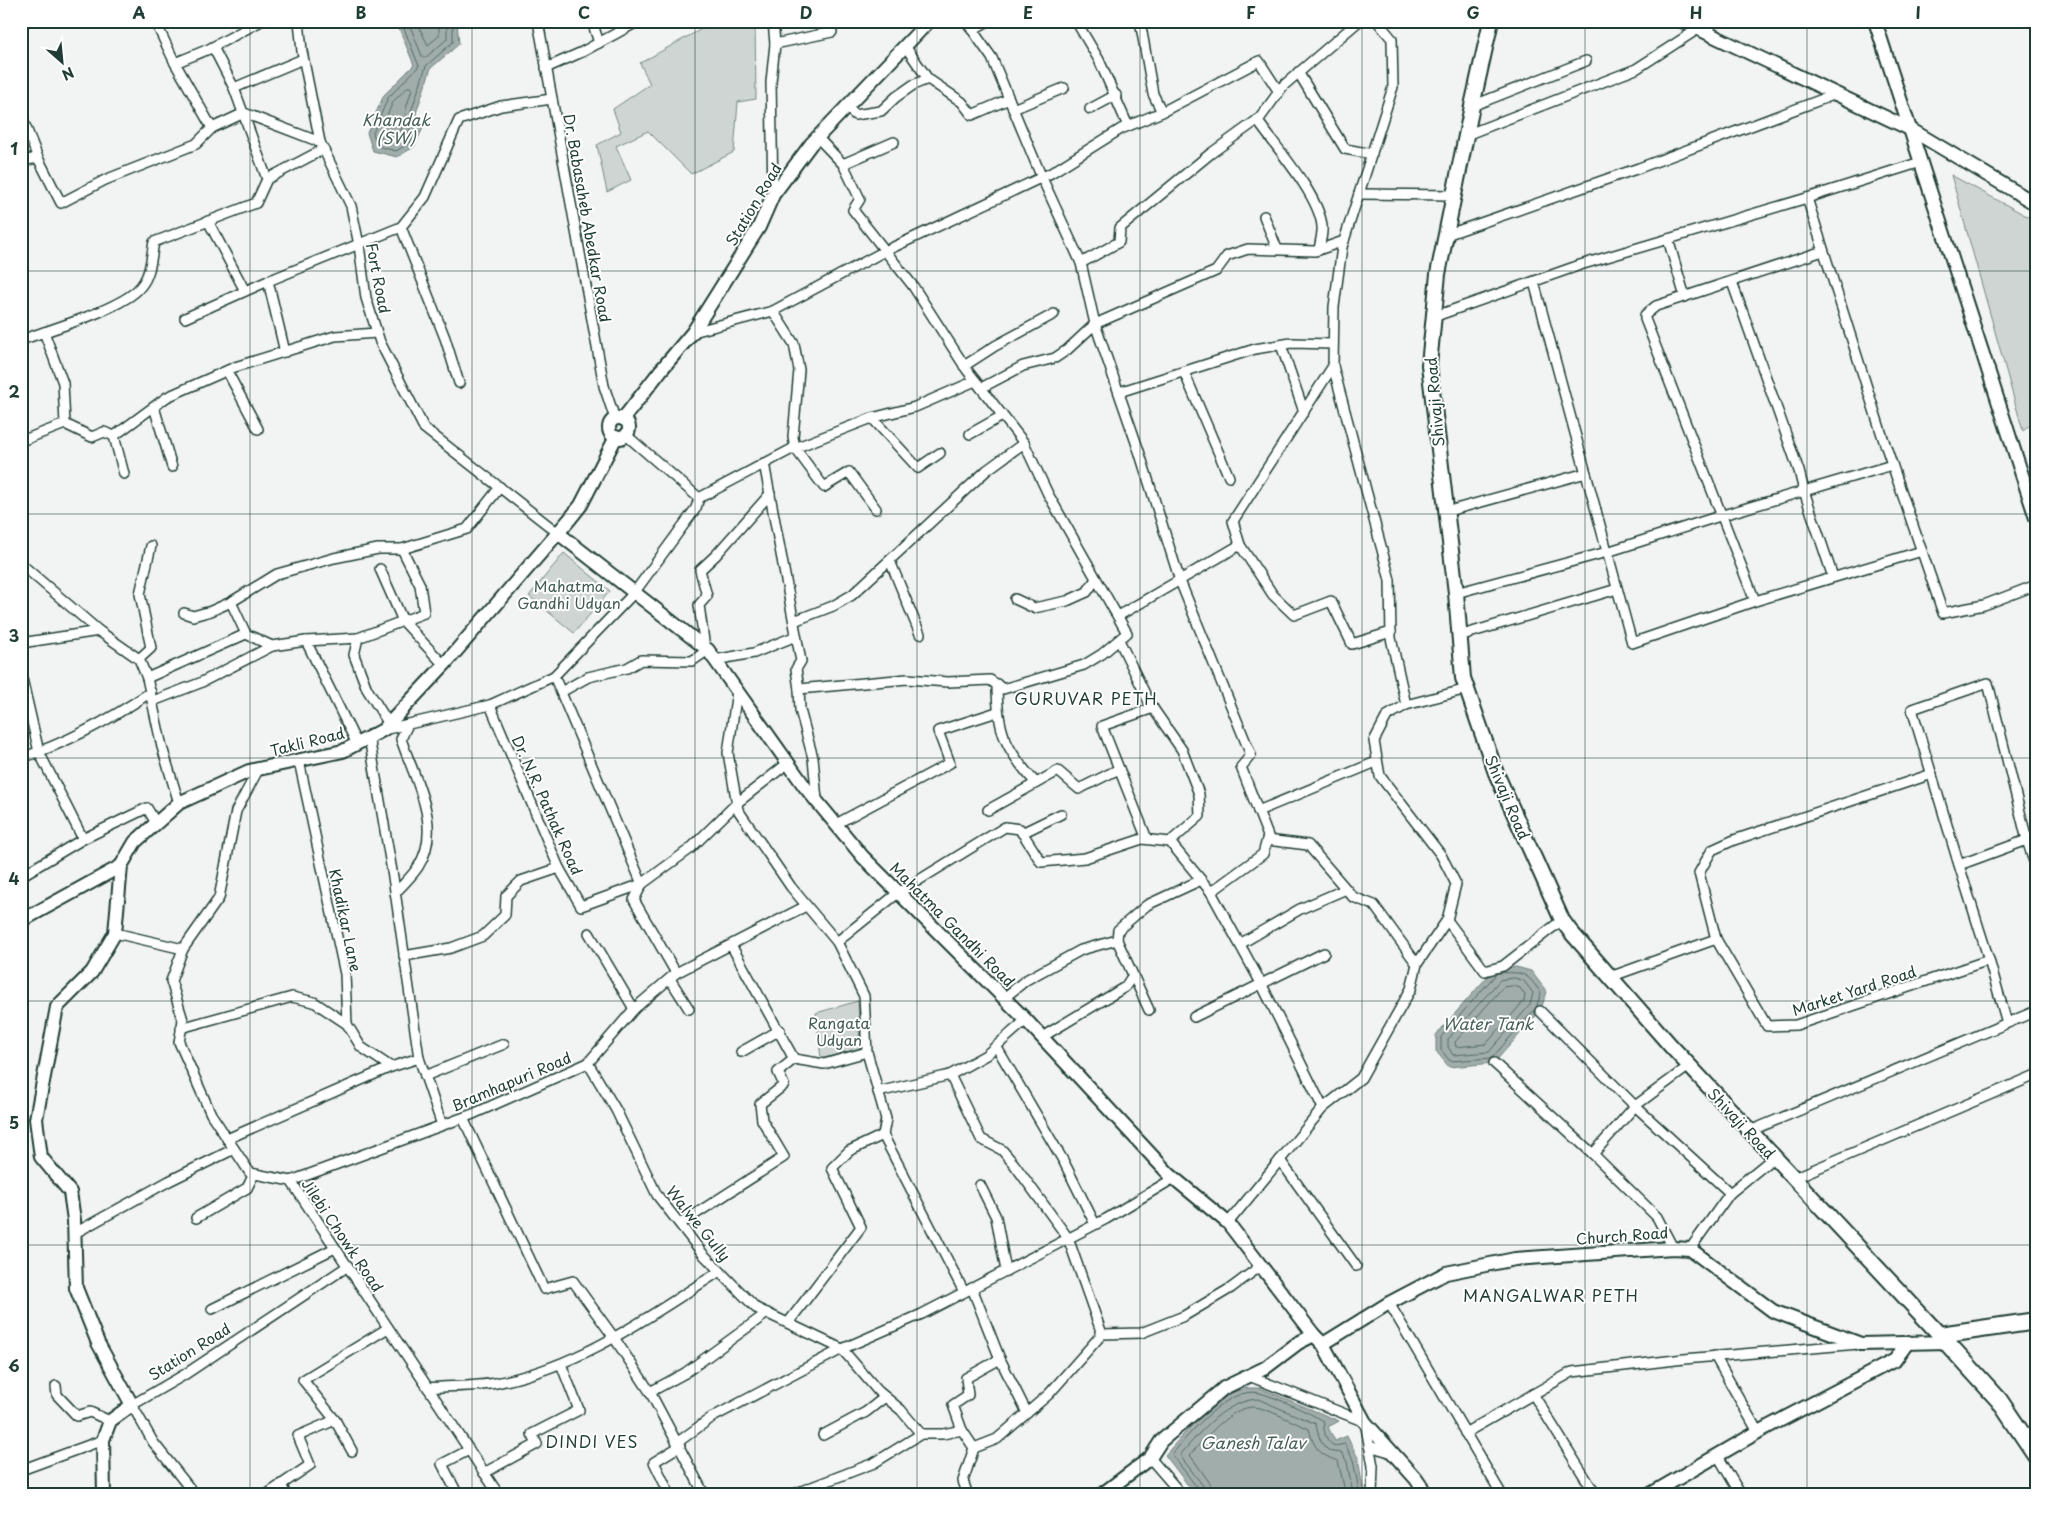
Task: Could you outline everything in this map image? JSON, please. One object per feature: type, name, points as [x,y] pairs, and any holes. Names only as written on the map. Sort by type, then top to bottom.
[{"type":"highway","points":[[1944,1339],[2036,1321]]},
{"type":"highway","points":[[1944,1339],[2036,1331]]},
{"type":"highway","points":[[1944,1339],[1999,1400],[2036,1454]]},
{"type":"main road","name":"Station Road","points":[[619,419],[693,332],[759,227],[773,195],[817,137],[929,21]]},
{"type":"main road","name":"Shivaji Road","points":[[1491,21],[1438,274],[1429,365],[1456,593],[1463,678],[1496,773],[1562,920],[1570,932],[1689,1066],[1944,1339]]},
{"type":"main road","points":[[1682,21],[1703,25],[1712,34],[1910,129],[2036,204]]},
{"type":"main road","points":[[1875,21],[2036,518]]},
{"type":"main road","points":[[619,419],[629,426],[621,436]]},
{"type":"main road","name":"Takli Road","points":[[121,866],[135,842],[178,803],[250,771],[343,752],[386,727],[444,665],[581,505],[621,436]]},
{"type":"main road","name":"Mahatma Gandhi Road","points":[[558,533],[709,652],[788,763],[863,857],[1026,1020],[1174,1178],[1228,1223],[1319,1340],[1365,1422],[1416,1479],[1427,1495]]},
{"type":"main road","points":[[21,921],[121,866]]},
{"type":"main road","points":[[121,866],[115,933],[92,972],[57,1007],[36,1119],[41,1156],[70,1192],[75,1233],[76,1288],[98,1343],[132,1405]]},
{"type":"main road","name":"Church Road","points":[[1101,1495],[1150,1458],[1162,1441],[1200,1406],[1224,1388],[1265,1368],[1298,1343],[1319,1340],[1446,1273],[1515,1259],[1672,1248],[1690,1250],[1773,1311],[1860,1344],[1944,1339]]},
{"type":"main road","points":[[1649,1495],[1758,1432],[1895,1360],[1908,1342]]},
{"type":"main road","name":"Station Road","points":[[110,1421],[132,1405]]},
{"type":"main road","points":[[102,1494],[103,1440],[110,1421]]},
{"type":"street","points":[[21,26],[27,21]]},
{"type":"street","points":[[154,21],[175,63],[212,128]]},
{"type":"street","points":[[175,63],[214,47],[261,21]]},
{"type":"street","name":"Fort Road","points":[[298,21],[303,59],[322,146],[351,206],[359,245],[366,298],[377,333],[424,428],[558,533]]},
{"type":"street","name":"Dr. Babasaheb Abedkar Road","points":[[538,21],[604,386],[619,419]]},
{"type":"street","points":[[592,21],[599,43]]},
{"type":"street","points":[[546,68],[599,43],[639,21]]},
{"type":"street","points":[[773,21],[774,44],[771,82],[773,195]]},
{"type":"street","points":[[966,21],[992,58],[1042,178],[1081,263],[1096,324],[1180,582],[1251,756],[1241,766],[1268,836],[1267,840],[1262,854],[1211,892]]},
{"type":"street","points":[[972,30],[988,21]]},
{"type":"street","points":[[1076,21],[1099,60],[1128,126]]},
{"type":"street","points":[[1140,21],[1153,94],[1162,112]]},
{"type":"street","points":[[1081,263],[1119,242],[1120,228],[1210,154],[1257,120],[1298,72],[1358,21]]},
{"type":"street","points":[[1377,21],[1392,39],[1393,87],[1344,241],[1334,307],[1333,366],[1390,580],[1391,632],[1406,705]]},
{"type":"street","points":[[1466,135],[1636,69],[1703,25]]},
{"type":"street","points":[[774,44],[832,32]]},
{"type":"street","points":[[905,46],[928,80],[962,102],[972,115],[1009,99]]},
{"type":"street","points":[[214,47],[234,88],[267,179]]},
{"type":"street","points":[[234,88],[303,59]]},
{"type":"street","points":[[693,332],[772,311],[881,253],[887,252],[1042,178],[1128,126],[1162,112],[1259,61],[1279,92]]},
{"type":"street","points":[[1472,106],[1586,61]]},
{"type":"street","points":[[1298,72],[1345,149],[1372,154]]},
{"type":"street","points":[[846,107],[855,115],[881,111],[913,85],[928,80]]},
{"type":"street","points":[[1013,109],[1064,88]]},
{"type":"street","points":[[1446,235],[1639,168],[1836,94]]},
{"type":"street","points":[[1090,108],[1116,95]]},
{"type":"street","points":[[185,318],[268,281],[401,227],[425,197],[459,120],[502,106],[552,100]]},
{"type":"street","points":[[21,115],[38,158],[61,203],[105,180],[196,144],[212,128],[244,113],[322,146]]},
{"type":"street","points":[[1257,120],[1304,183],[1314,203],[1322,226],[1319,250]]},
{"type":"street","points":[[799,689],[907,679],[948,682],[990,680],[1004,689],[1084,665],[1127,633],[1048,494],[1024,443],[964,366],[913,286],[853,210],[860,199],[843,164],[817,137]]},
{"type":"street","points":[[843,164],[894,142]]},
{"type":"street","points":[[21,340],[122,303],[141,287],[149,273],[154,242],[256,203],[267,179],[322,146]]},
{"type":"street","points":[[21,161],[38,158]]},
{"type":"street","points":[[1433,317],[1580,265],[1807,198],[1920,162]]},
{"type":"street","points":[[1359,194],[1454,195]]},
{"type":"street","points":[[1807,198],[1892,465],[1943,613],[1984,605],[2036,585]]},
{"type":"street","points":[[1264,216],[1277,249]]},
{"type":"street","points":[[208,221],[245,292]]},
{"type":"street","points":[[401,227],[445,338],[458,383]]},
{"type":"street","points":[[1668,239],[1685,297]]},
{"type":"street","points":[[358,638],[354,655],[386,727],[408,724],[490,705],[554,676],[634,592],[696,508],[699,498],[795,448],[872,418],[915,407],[978,385],[1023,366],[1055,358],[1068,350],[1096,324],[1216,271],[1226,256],[1248,249],[1319,250],[1344,241]]},
{"type":"street","points":[[1755,600],[1645,315],[1651,309],[1823,251]]},
{"type":"street","points":[[268,281],[285,352]]},
{"type":"street","points":[[1534,282],[1632,642],[1755,600],[1922,551]]},
{"type":"street","points":[[1732,282],[1799,471],[1833,577]]},
{"type":"street","points":[[772,311],[794,344],[799,370],[793,437],[795,448],[824,487],[849,472],[876,509]]},
{"type":"street","points":[[964,366],[995,346],[1054,314]]},
{"type":"street","points":[[44,332],[64,383],[65,424]]},
{"type":"street","points":[[114,436],[167,397],[228,371],[335,336],[377,333]]},
{"type":"street","points":[[1119,392],[1255,349],[1281,345],[1333,344]]},
{"type":"street","points":[[1281,345],[1304,412]]},
{"type":"street","points":[[1333,366],[1233,521],[1240,545],[1273,595],[1294,615],[1331,601],[1352,644],[1391,632]]},
{"type":"street","points":[[228,371],[258,429]]},
{"type":"street","points":[[1184,372],[1229,477]]},
{"type":"street","points":[[154,407],[172,467]]},
{"type":"street","points":[[970,434],[1002,416]]},
{"type":"street","points":[[872,418],[918,468],[940,453]]},
{"type":"street","points":[[21,441],[65,424],[92,437],[104,432],[114,436]]},
{"type":"street","points":[[114,436],[124,474]]},
{"type":"street","points":[[621,436],[699,498]]},
{"type":"street","points":[[794,621],[833,606],[852,595],[987,470],[1024,443]]},
{"type":"street","points":[[764,463],[801,661],[796,669],[800,710],[813,758],[817,800]]},
{"type":"street","points":[[1456,593],[1607,552],[1723,515],[1892,465]]},
{"type":"street","points":[[1445,512],[1586,473]]},
{"type":"street","points":[[184,613],[193,616],[211,611],[231,602],[277,574],[334,558],[378,549],[402,549],[467,529],[500,487]]},
{"type":"street","points":[[709,652],[699,605],[707,596],[700,570],[716,555],[770,494]]},
{"type":"street","points":[[1118,616],[1180,582],[1240,545]]},
{"type":"street","points":[[139,659],[150,648],[140,594],[151,546]]},
{"type":"street","points":[[21,758],[39,752],[152,696],[200,683],[272,646],[306,641],[358,638],[424,613],[420,584],[402,549]]},
{"type":"street","points":[[890,561],[920,634]]},
{"type":"street","points":[[21,564],[99,631],[139,659],[152,696],[162,747],[178,803]]},
{"type":"street","points":[[380,569],[403,621],[444,665]]},
{"type":"street","points":[[1015,599],[1034,608],[1067,601],[1087,592],[1096,579]]},
{"type":"street","points":[[1459,636],[1617,589]]},
{"type":"street","points":[[231,602],[246,634],[272,646]]},
{"type":"street","points":[[21,643],[99,631]]},
{"type":"street","points":[[147,678],[246,634]]},
{"type":"street","points":[[561,692],[588,677],[627,668],[640,660],[692,661],[709,652],[754,653],[796,636]]},
{"type":"street","points":[[1119,640],[1153,708],[1182,750],[1199,794],[1200,816],[1170,842]]},
{"type":"street","points":[[306,641],[357,744]]},
{"type":"street","points":[[21,674],[39,752],[83,839]]},
{"type":"street","points":[[554,676],[642,884],[634,900],[689,1009]]},
{"type":"street","points":[[2007,1023],[1912,709],[1988,683],[2031,838],[2036,868]]},
{"type":"street","points":[[997,684],[997,712],[1007,747],[1036,783]]},
{"type":"street","points":[[1228,1223],[1323,1108],[1361,1078],[1411,989],[1417,964],[1447,920],[1456,884],[1441,855],[1380,776],[1376,762],[1374,741],[1388,716],[1406,705],[1467,689]]},
{"type":"street","points":[[737,691],[728,753],[738,810],[791,887],[837,942],[864,996],[867,1052],[886,1119],[883,1134],[968,1290],[1027,1413]]},
{"type":"street","name":"Dr. N.R. Pathak Road","points":[[490,705],[559,868],[581,906],[642,884],[690,849],[737,803],[788,763]]},
{"type":"street","points":[[1147,839],[1102,726],[1153,708]]},
{"type":"street","points":[[836,824],[950,763],[938,731],[997,712]]},
{"type":"street","points":[[395,893],[418,866],[430,836],[426,810],[400,738],[408,724]]},
{"type":"street","points":[[291,1180],[442,1125],[419,1058],[395,893],[369,738]]},
{"type":"street","name":"Khadikar Lane","points":[[299,761],[345,974],[346,1024]]},
{"type":"street","points":[[1258,810],[1376,762]]},
{"type":"street","points":[[988,810],[1058,771],[1079,790],[1119,769]]},
{"type":"street","points":[[196,1218],[247,1188],[254,1174],[250,1173],[211,1114],[179,1042],[183,1020],[171,981],[184,949],[219,898],[236,812],[258,770]]},
{"type":"street","points":[[1610,977],[1716,939],[1699,873],[1712,850],[1734,840],[1932,774]]},
{"type":"street","points":[[21,876],[83,839],[147,808],[156,823]]},
{"type":"street","points":[[1022,833],[1061,814]]},
{"type":"street","points":[[837,942],[898,893],[1005,827],[1020,829],[1041,862],[1085,858],[1142,838],[1170,842],[1211,892],[1261,983],[1323,1108]]},
{"type":"street","points":[[1959,865],[2031,838]]},
{"type":"street","points":[[1267,840],[1308,845],[1353,897],[1374,904],[1417,964]]},
{"type":"street","points":[[404,956],[451,948],[483,936],[505,915],[506,896],[521,881],[559,868]]},
{"type":"street","points":[[1148,1010],[1117,940],[1118,930],[1147,905],[1201,880]]},
{"type":"street","points":[[1240,944],[1300,909],[1346,889]]},
{"type":"street","name":"Bramhapuri Road","points":[[442,1125],[463,1118],[588,1063],[634,1009],[673,976],[806,906]]},
{"type":"street","points":[[1447,920],[1485,971],[1503,966],[1562,920]]},
{"type":"street","points":[[115,933],[184,949]]},
{"type":"street","points":[[589,933],[634,1009]]},
{"type":"street","name":"Market Yard Road","points":[[1716,939],[1767,1026],[1796,1025],[1988,960]]},
{"type":"street","points":[[1004,998],[1026,980],[1081,950],[1117,940]]},
{"type":"street","points":[[731,945],[780,1030],[794,1059]]},
{"type":"street","points":[[1194,1017],[1324,953]]},
{"type":"street","points":[[1042,1037],[1124,987],[1133,976]]},
{"type":"street","points":[[181,1028],[292,997],[314,1002],[346,1024],[361,1047],[391,1067]]},
{"type":"street","points":[[1750,1131],[2036,1010]]},
{"type":"street","points":[[1540,1011],[1635,1106],[1730,1193]]},
{"type":"street","points":[[878,1092],[950,1075],[986,1055],[1026,1020]]},
{"type":"street","points":[[741,1052],[780,1030]]},
{"type":"street","points":[[426,1076],[504,1044]]},
{"type":"street","points":[[996,1046],[1064,1162],[1096,1224]]},
{"type":"street","points":[[680,1224],[784,1157],[762,1120],[760,1104],[784,1085],[778,1072],[794,1059],[824,1064],[867,1052]]},
{"type":"street","points":[[227,1139],[391,1067],[419,1058]]},
{"type":"street","name":"Walwe Gully","points":[[588,1063],[616,1110],[657,1195],[703,1254],[756,1308],[842,1349]]},
{"type":"street","points":[[1494,1063],[1593,1154],[1657,1217],[1672,1248]]},
{"type":"street","points":[[1593,1154],[1635,1106],[1689,1066]]},
{"type":"street","points":[[950,1075],[980,1139],[1002,1150],[1068,1238],[1102,1334]]},
{"type":"street","points":[[1794,1178],[2036,1075]]},
{"type":"street","points":[[463,1118],[544,1289],[573,1281],[615,1339],[650,1392],[702,1490],[692,1495]]},
{"type":"street","points":[[788,1323],[862,1227],[832,1168],[849,1151],[883,1134]]},
{"type":"street","points":[[75,1233],[170,1181],[234,1149]]},
{"type":"street","points":[[1690,1250],[1730,1193],[1774,1157]]},
{"type":"street","points":[[1280,1160],[1356,1266]]},
{"type":"street","name":"Jilebi Chowk Road","points":[[254,1174],[291,1180],[499,1495]]},
{"type":"street","points":[[670,1495],[654,1462],[711,1418],[842,1349],[922,1314],[1006,1271],[1096,1224],[1174,1178]]},
{"type":"street","points":[[980,1184],[996,1217],[1006,1271]]},
{"type":"street","points":[[212,1309],[335,1248]]},
{"type":"street","points":[[974,1448],[997,1439],[1049,1394],[1102,1334],[1141,1333],[1184,1316],[1231,1288],[1262,1265]]},
{"type":"street","name":"Station Road","points":[[132,1405],[184,1375],[348,1266]]},
{"type":"street","points":[[428,1388],[495,1383],[561,1364],[615,1339],[720,1271]]},
{"type":"street","points":[[1389,1303],[1502,1495]]},
{"type":"street","points":[[650,1392],[685,1372],[767,1313]]},
{"type":"street","points":[[352,1451],[334,1420],[303,1380],[388,1328]]},
{"type":"street","points":[[1465,1433],[1572,1372],[1715,1356],[1860,1344]]},
{"type":"street","points":[[842,1349],[885,1397],[901,1410],[921,1434]]},
{"type":"street","points":[[1715,1356],[1758,1432]]},
{"type":"street","points":[[974,1448],[962,1430],[953,1405],[968,1395],[966,1378],[1000,1359]]},
{"type":"street","points":[[484,1473],[536,1444],[532,1434],[579,1410],[561,1364]]},
{"type":"street","points":[[1249,1376],[1365,1422],[1373,1466],[1372,1495]]},
{"type":"street","points":[[56,1386],[57,1395],[77,1416],[90,1412],[110,1421]]},
{"type":"street","points":[[1533,1394],[1596,1495]]},
{"type":"street","points":[[822,1435],[866,1412],[885,1397]]},
{"type":"street","points":[[132,1405],[154,1442],[195,1495]]},
{"type":"street","points":[[266,1495],[310,1464],[298,1436],[334,1420]]},
{"type":"street","points":[[791,1495],[874,1463],[921,1434],[943,1434],[962,1430]]},
{"type":"street","points":[[21,1470],[103,1440]]},
{"type":"street","points":[[1369,1446],[1393,1453]]},
{"type":"street","points":[[968,1495],[963,1481],[974,1448]]},
{"type":"street","points":[[458,1495],[442,1464],[469,1450]]},
{"type":"street","points":[[1718,1456],[1741,1495]]},
{"type":"street","points":[[1150,1458],[1182,1495]]},
{"type":"street","points":[[281,1484],[286,1495]]},
{"type":"green space","points":[[716,21],[755,21],[756,99],[738,102],[734,152],[691,174],[648,131],[616,146],[631,180],[607,192],[597,145],[621,132],[613,109],[650,84],[640,63]]},
{"type":"green space","points":[[1951,175],[2036,221],[2036,420],[2023,431]]},
{"type":"green space","name":"Mahatma Gandhi Udyan","points":[[564,553],[610,591],[574,633],[529,596]]},
{"type":"green space","name":"Rangata Udyan","points":[[858,1001],[860,1048],[821,1059],[816,1013]]},
{"type":"water","name":"Khandak (SW)","points":[[396,21],[457,21],[459,44],[431,68],[416,113],[423,128],[414,147],[397,157],[373,151],[367,133],[384,95],[414,65]]},
{"type":"water","name":"Water Tank","points":[[1516,967],[1531,971],[1547,992],[1540,1011],[1494,1063],[1449,1067],[1436,1051],[1436,1035],[1495,968]]},
{"type":"water","name":"Ganesh Talav","points":[[1246,1388],[1260,1388],[1339,1421],[1328,1427],[1335,1441],[1347,1436],[1358,1458],[1364,1495],[1199,1495],[1194,1493],[1165,1455],[1197,1419],[1228,1394]]},
{"type":"district","name":"GURUVAR PETH","points":[[1086,698]]},
{"type":"district","name":"MANGALWAR PETH","points":[[1551,1295]]},
{"type":"district","name":"DINDI VES","points":[[592,1441]]}]
